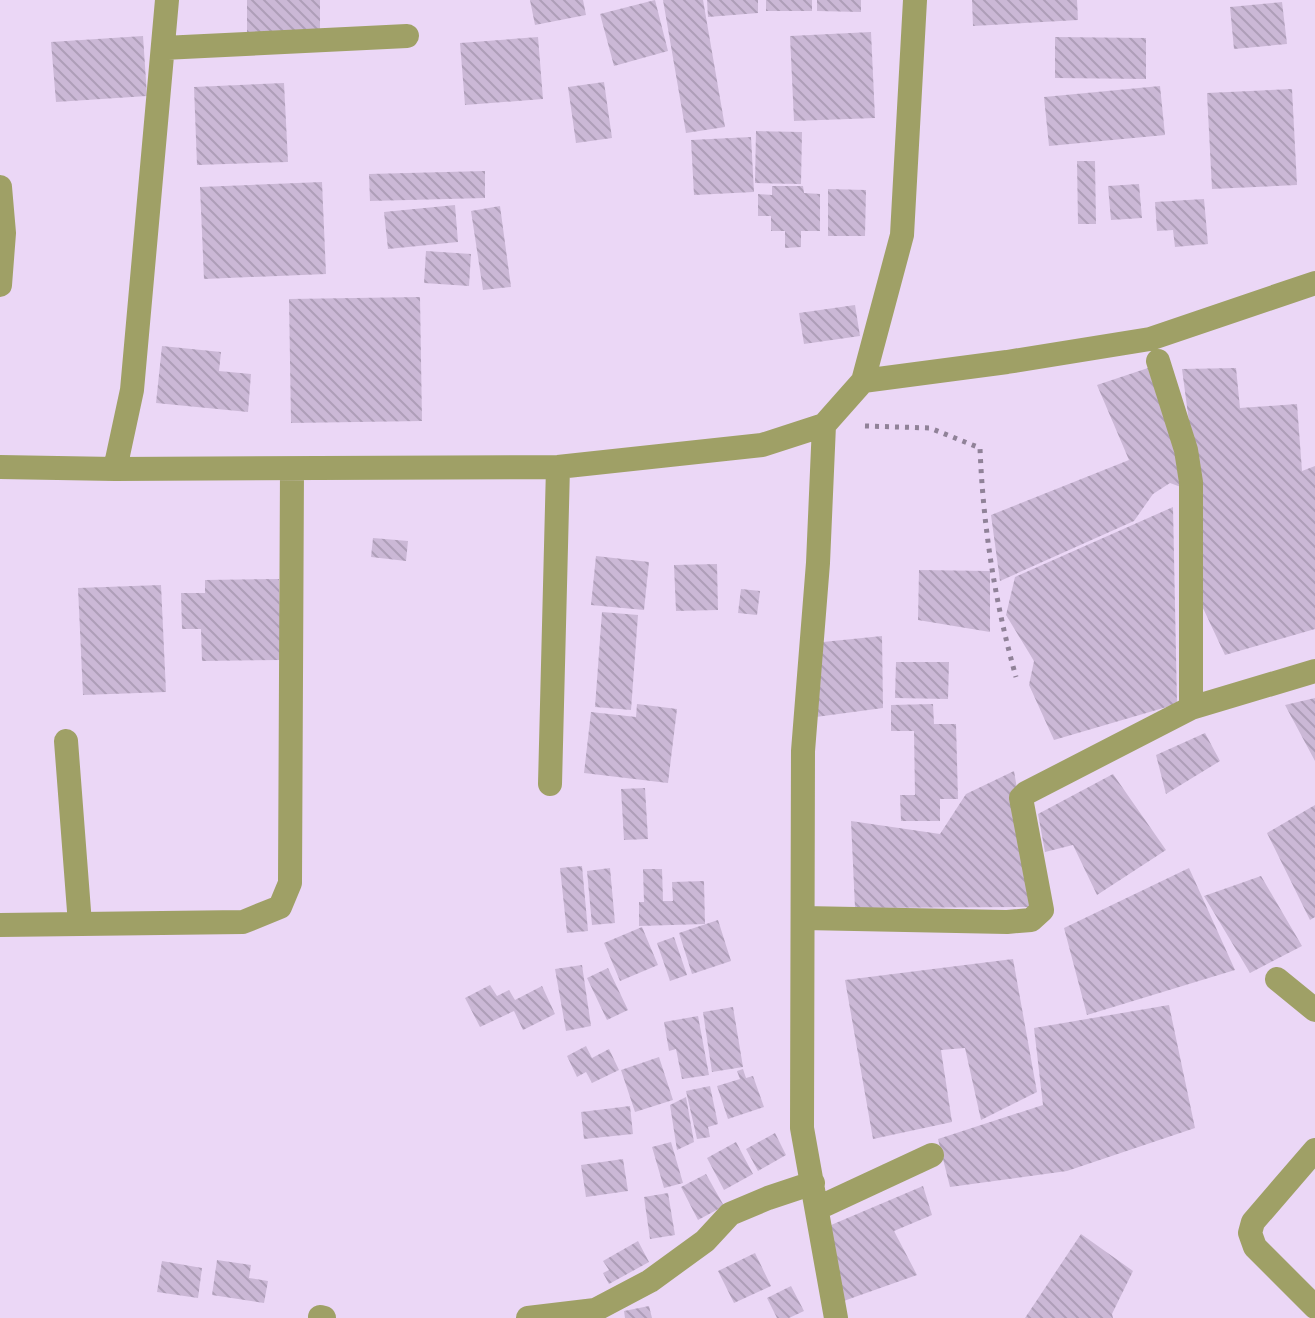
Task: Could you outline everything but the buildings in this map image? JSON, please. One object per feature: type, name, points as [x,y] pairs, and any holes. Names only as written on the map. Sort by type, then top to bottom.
[{"type":"street","points":[[115,469],[132,390],[167,0]]},
{"type":"street","points":[[0,467],[558,467],[762,445],[824,425],[863,381],[902,235],[915,0]]},
{"type":"street","points":[[163,48],[407,36]]},
{"type":"street","points":[[0,187],[4,233],[0,285]]},
{"type":"street","points":[[863,381],[1150,339],[1315,283]]},
{"type":"street","points":[[1158,361],[1186,450],[1191,482],[1191,708]]},
{"type":"street","points":[[824,425],[818,563],[803,751],[802,1128],[836,1318]]},
{"type":"street","points":[[550,784],[558,467]]},
{"type":"street","points":[[0,925],[243,922],[280,907],[290,883],[292,469]]},
{"type":"street","points":[[804,918],[1031,920],[1042,910],[1021,798],[1026,793],[1191,708],[1315,671]]},
{"type":"street","points":[[66,741],[80,924]]},
{"type":"street","points":[[1277,979],[1315,1010]]},
{"type":"street","points":[[1315,1150],[1253,1222],[1250,1233],[1255,1247],[1315,1307]]},
{"type":"street","points":[[818,1208],[932,1155]]},
{"type":"street","points":[[528,1318],[595,1310],[650,1281],[705,1241],[730,1214],[813,1183]]},
{"type":"path","points":[[824,425],[930,428],[980,448],[983,508],[1000,617],[1016,677]]}]
